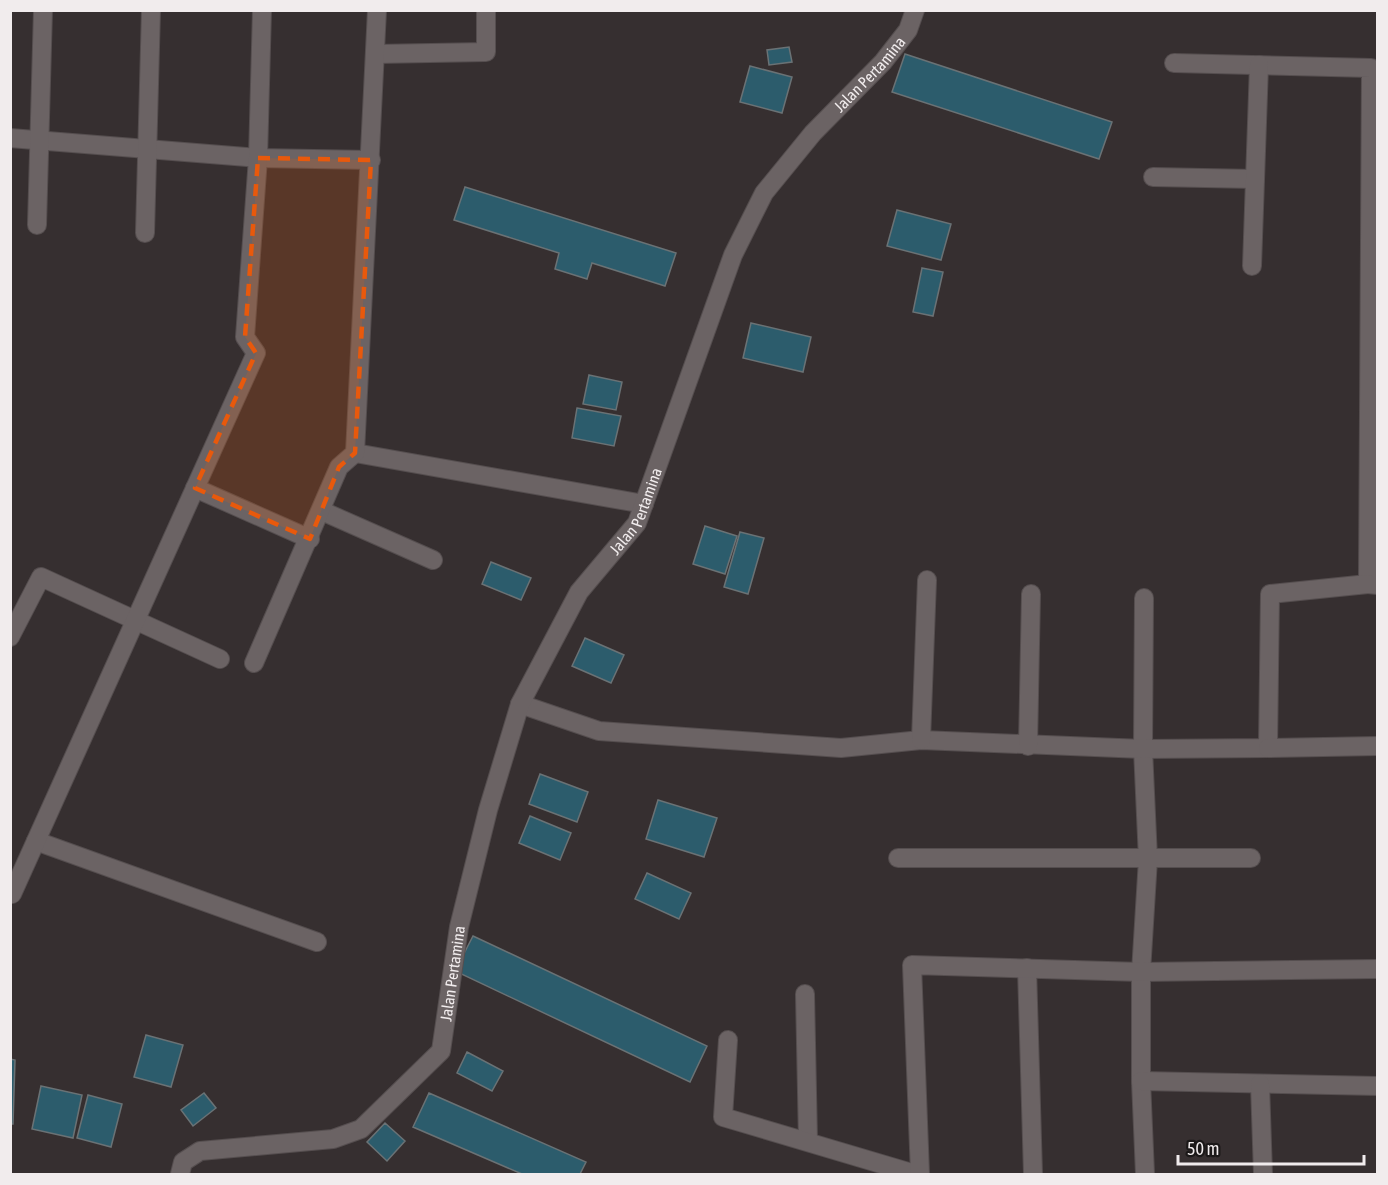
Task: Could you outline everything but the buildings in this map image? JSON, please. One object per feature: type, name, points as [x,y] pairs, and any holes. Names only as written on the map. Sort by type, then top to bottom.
[{"type":"street","points":[[37,225],[43,10]]},
{"type":"street","points":[[145,233],[150,10]]},
{"type":"street","points":[[12,894],[256,353],[245,337],[258,158],[262,10]]},
{"type":"street","points":[[254,663],[322,512],[339,467],[355,453],[372,160],[377,10]]},
{"type":"street","points":[[375,54],[486,52],[486,10]]},
{"type":"street","name":"Jalan Pertamina","points":[[180,1174],[183,1162],[200,1151],[333,1140],[351,1135],[388,1106],[400,1090],[441,1052],[459,927],[488,810],[520,704],[579,592],[637,523],[733,255],[764,193],[813,133],[883,62],[908,30],[915,10]]},
{"type":"street","points":[[1174,63],[1371,68],[1373,584],[1270,594],[1268,748]]},
{"type":"street","points":[[1252,266],[1259,65]]},
{"type":"street","points":[[10,138],[258,158],[372,160]]},
{"type":"street","points":[[1153,177],[1255,179]]},
{"type":"street","points":[[355,453],[644,504]]},
{"type":"street","points":[[195,488],[310,539]]},
{"type":"street","points":[[322,512],[433,560]]},
{"type":"street","points":[[10,638],[41,577],[220,659]]},
{"type":"street","points":[[921,740],[927,580]]},
{"type":"street","points":[[1028,746],[1031,594]]},
{"type":"street","points":[[1144,598],[1143,749],[1148,859],[1141,972],[1141,1081],[1145,1174]]},
{"type":"street","points":[[520,704],[599,731],[841,748],[921,740],[1143,749],[1377,746]]},
{"type":"street","points":[[36,841],[317,942]]},
{"type":"street","points":[[898,858],[1251,858]]},
{"type":"street","points":[[920,1174],[912,965],[1141,972],[1377,969]]},
{"type":"street","points":[[1027,968],[1033,1174]]},
{"type":"street","points":[[806,994],[808,1141]]},
{"type":"street","points":[[728,1040],[723,1117],[915,1174]]},
{"type":"street","points":[[1141,1081],[1377,1086]]},
{"type":"street","points":[[1260,1084],[1263,1174]]},
{"type":"highlighted area","points":[[258,158],[371,160],[355,453],[339,467],[310,539],[195,488],[256,353],[245,337]]}]
